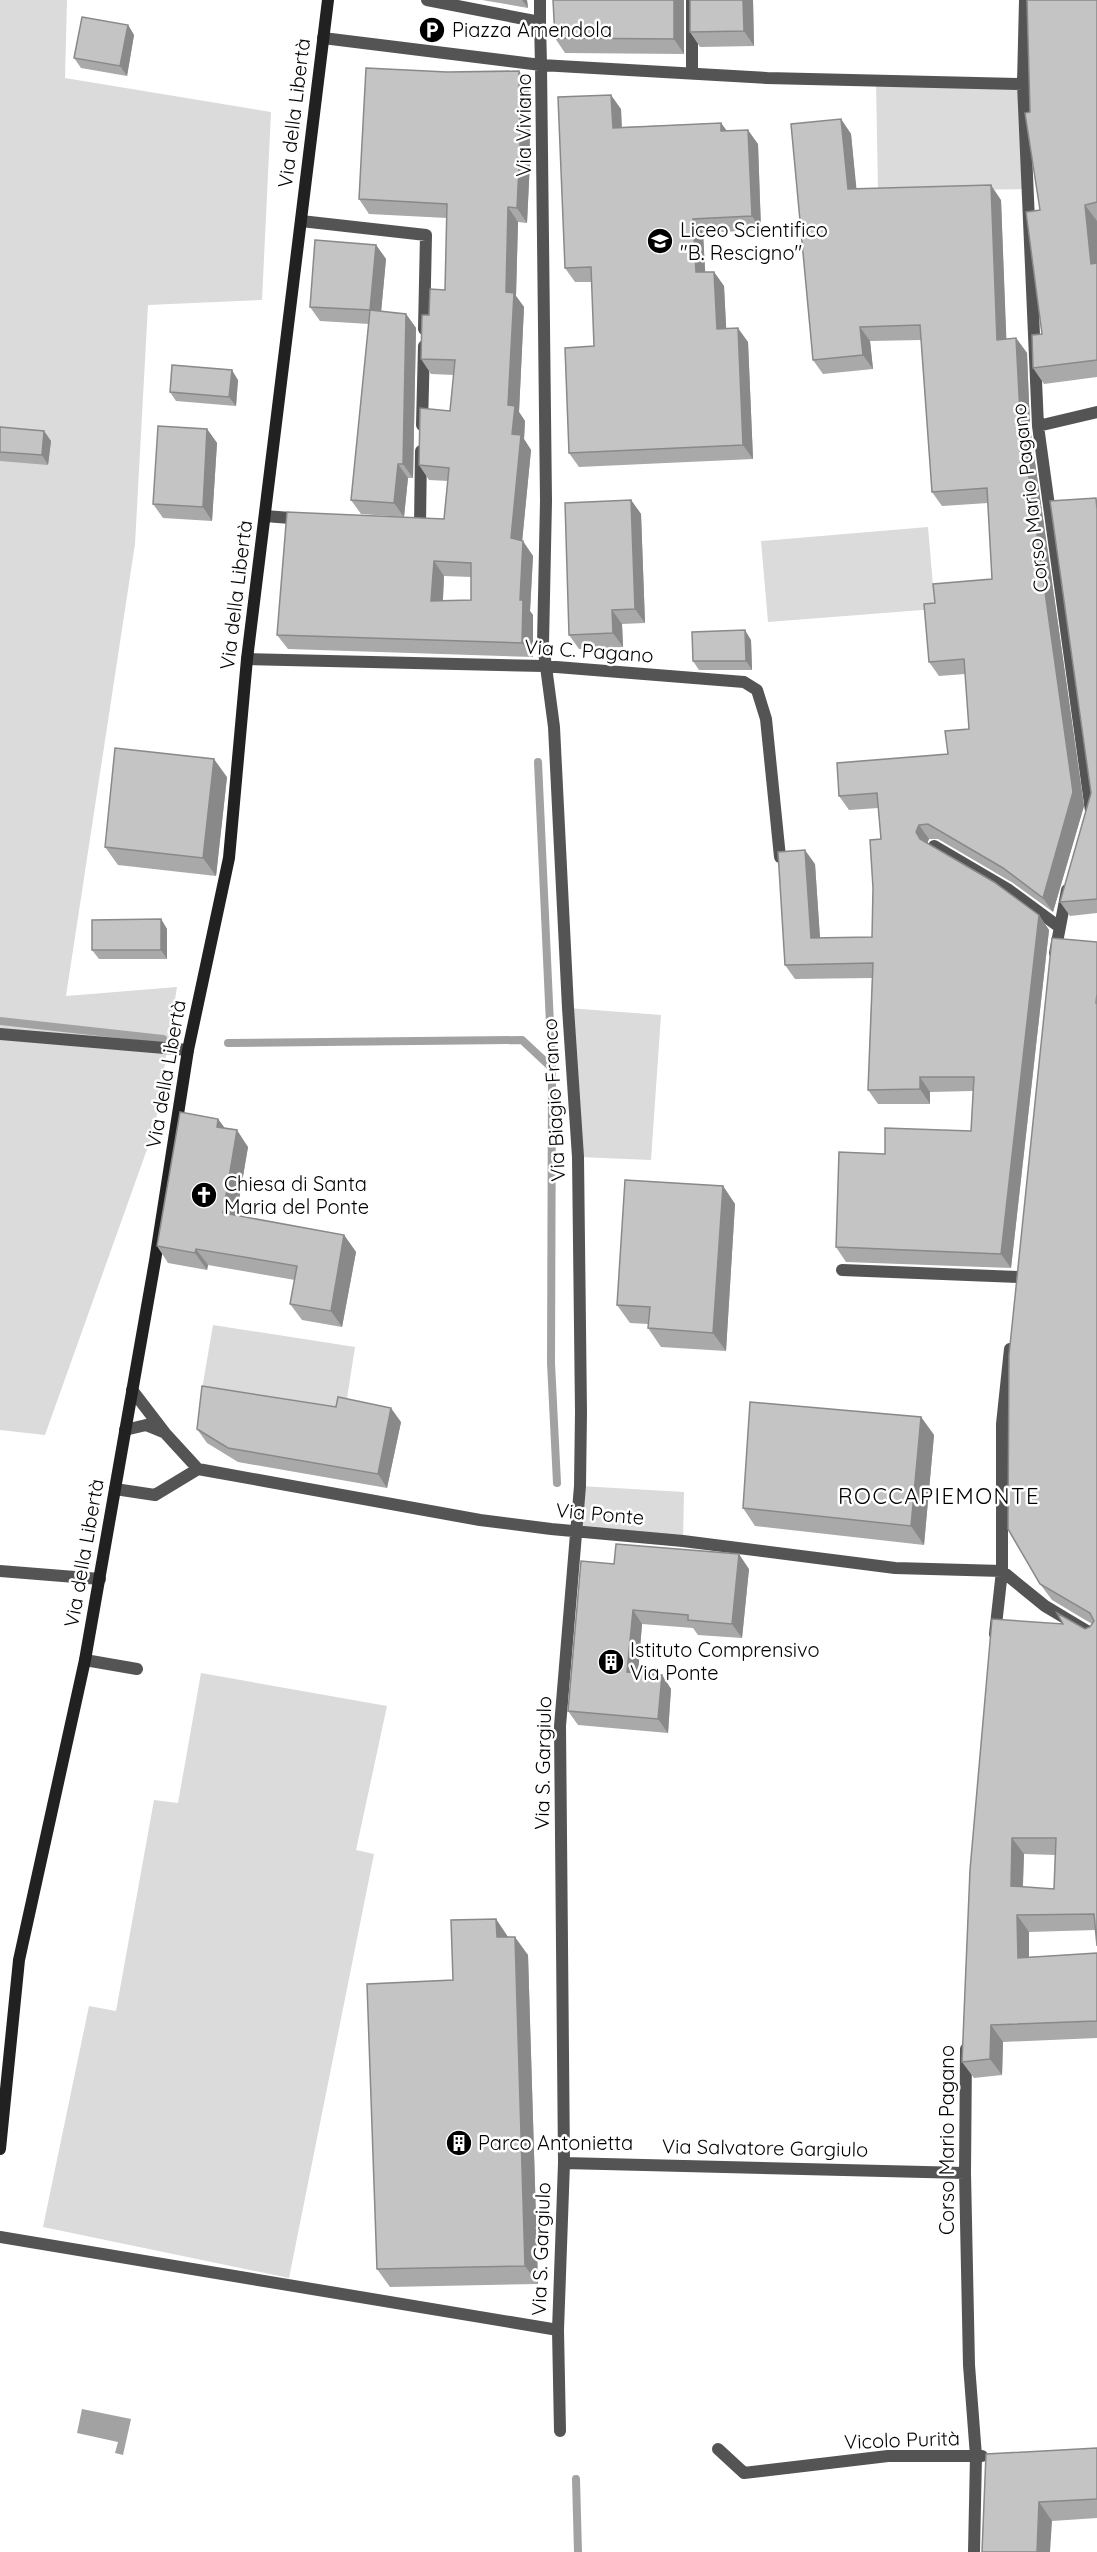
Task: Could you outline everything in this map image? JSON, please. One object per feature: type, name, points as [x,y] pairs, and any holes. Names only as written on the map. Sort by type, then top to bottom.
[{"type":"main road","name":"Via della Libertà","points":[[0,2149],[19,1960],[85,1660],[188,1050],[229,858],[247,659],[328,0]]},
{"type":"street","points":[[427,0],[540,22]]},
{"type":"street","points":[[323,38],[541,65],[540,0]]},
{"type":"street","points":[[692,0],[692,74]]},
{"type":"street","name":"Corso Mario Pagano","points":[[1025,0],[1023,84],[1038,426],[1092,810]]},
{"type":"street","name":"Via Viviano","points":[[544,666],[546,501],[541,65],[692,74],[1023,84]]},
{"type":"street","points":[[301,222],[426,235],[420,526],[396,525]]},
{"type":"street","points":[[1038,426],[1097,412]]},
{"type":"street","points":[[266,516],[313,519]]},
{"type":"street","name":"Via C. Pagano","points":[[247,659],[544,666],[744,682],[757,690],[766,719],[780,857]]},
{"type":"street","name":"Via Biagio Franco","points":[[544,666],[554,727],[578,1157],[581,1412],[580,1486],[574,1532]]},
{"type":"street","points":[[934,846],[1009,890],[1058,926]]},
{"type":"street","points":[[1054,960],[1058,926],[1071,876]]},
{"type":"street","points":[[0,1034],[188,1050]]},
{"type":"street","points":[[842,1270],[1018,1277]]},
{"type":"street","points":[[993,1651],[1002,1571],[1002,1424],[1012,1334]]},
{"type":"street","points":[[115,1489],[154,1495],[198,1469],[165,1433],[132,1390]]},
{"type":"street","points":[[125,1430],[146,1425],[165,1433]]},
{"type":"street","name":"Via Ponte","points":[[198,1469],[480,1520],[574,1532],[683,1541],[895,1568],[1002,1571]]},
{"type":"street","name":"Via S. Gargiulo","points":[[0,2237],[558,2330],[564,2163],[560,1726],[574,1532]]},
{"type":"street","points":[[0,1570],[99,1579]]},
{"type":"street","points":[[1002,1571],[1045,1606],[1097,1637]]},
{"type":"street","points":[[85,1660],[137,1668]]},
{"type":"street","name":"Corso Mario Pagano","points":[[966,2041],[965,2173],[969,2365],[976,2456],[974,2552]]},
{"type":"street","name":"Via Salvatore Gargiulo","points":[[564,2163],[965,2173]]},
{"type":"street","points":[[558,2330],[560,2431]]},
{"type":"street","name":"Vicolo Purità","points":[[718,2449],[744,2473],[888,2456],[998,2455]]},
{"type":"shaded area","points":[[0,0],[67,0],[65,78],[271,112],[262,300],[148,305],[135,544],[66,996],[177,987],[155,1127],[45,1435],[0,1430]]},
{"type":"shaded area","points":[[876,81],[1023,84],[1028,189],[878,191]]},
{"type":"shaded area","points":[[928,527],[935,609],[768,622],[761,541]]},
{"type":"shaded area","points":[[568,1008],[661,1015],[651,1160],[578,1157]]},
{"type":"shaded area","points":[[213,1325],[355,1347],[344,1418],[201,1395]]},
{"type":"shaded area","points":[[580,1486],[684,1492],[683,1541],[574,1532]]},
{"type":"shaded area","points":[[201,1673],[387,1706],[356,1850],[374,1854],[289,2278],[43,2227],[89,2006],[116,2011],[154,1800],[178,1803]]},
{"type":"shaded area","points":[[82,2409],[131,2419],[123,2455],[115,2453],[118,2442],[77,2433]]},
{"type":"building","points":[[553,0],[674,0],[674,39],[555,38]]},
{"type":"building","points":[[690,0],[743,0],[744,31],[690,32]]},
{"type":"building","points":[[1027,0],[1097,0],[1097,202],[1085,205],[1091,264],[1097,263],[1097,360],[1033,368],[1032,335],[1042,334],[1026,212],[1040,210],[1025,113],[1030,112]]},
{"type":"building","points":[[82,17],[128,25],[120,66],[74,58]]},
{"type":"building","points":[[366,68],[447,72],[519,71],[520,147],[517,208],[508,207],[506,292],[514,293],[508,405],[515,406],[512,434],[521,435],[511,538],[523,541],[520,600],[523,600],[522,643],[277,635],[287,512],[444,519],[449,468],[419,465],[420,408],[450,411],[455,360],[421,359],[422,315],[429,315],[430,289],[445,290],[447,204],[359,199]],"holes":[[[434,561],[471,563],[471,600],[431,601]]]},
{"type":"building","points":[[611,95],[613,128],[721,123],[721,131],[748,130],[752,216],[693,219],[696,272],[714,272],[717,329],[738,328],[743,445],[569,453],[565,348],[594,346],[591,267],[565,268],[558,97]]},
{"type":"building","points":[[841,119],[848,189],[991,185],[997,340],[1016,338],[1020,413],[1073,792],[1043,898],[1003,868],[928,824],[919,825],[916,832],[920,839],[994,882],[1039,915],[1001,1254],[836,1247],[839,1152],[885,1154],[885,1128],[971,1131],[974,1077],[920,1077],[920,1089],[868,1090],[873,963],[785,965],[778,852],[805,850],[811,938],[872,937],[873,888],[870,840],[881,839],[877,793],[839,796],[837,763],[948,754],[945,731],[969,729],[964,659],[929,662],[924,604],[935,603],[933,584],[992,579],[987,488],[932,492],[920,325],[860,327],[863,355],[813,360],[791,124]]},
{"type":"building","points":[[315,240],[376,245],[370,310],[310,307]]},
{"type":"building","points":[[370,310],[406,314],[403,464],[398,464],[394,503],[351,500]]},
{"type":"building","points":[[172,365],[232,370],[229,397],[170,392]]},
{"type":"building","points":[[158,426],[207,429],[203,507],[153,504]]},
{"type":"building","points":[[0,427],[44,431],[42,455],[0,452]]},
{"type":"building","points":[[1096,498],[1097,899],[1060,902],[1091,793],[1050,501]]},
{"type":"building","points":[[631,500],[635,609],[612,610],[613,633],[569,635],[565,503]]},
{"type":"building","points":[[745,630],[746,661],[693,661],[692,632]]},
{"type":"building","points":[[115,748],[214,759],[203,858],[105,847]]},
{"type":"building","points":[[161,919],[161,950],[92,950],[92,920]]},
{"type":"building","points":[[1052,938],[1097,942],[1097,1946],[1094,1914],[1017,1915],[1018,1958],[1097,1953],[1097,2021],[991,2025],[990,2059],[962,2062],[970,1870],[992,1619],[1063,1624],[1057,1613],[1085,1629],[1090,1627],[1094,1621],[1090,1613],[1040,1584],[1008,1529],[1009,1355]],"holes":[[[1012,1838],[1056,1838],[1054,1889],[1011,1886]]]},
{"type":"building","points":[[180,1112],[218,1119],[217,1127],[237,1130],[223,1213],[344,1235],[331,1311],[290,1304],[297,1266],[196,1249],[195,1253],[157,1246]]},
{"type":"building","points":[[625,1180],[723,1186],[713,1333],[648,1328],[650,1307],[617,1305]]},
{"type":"building","points":[[202,1386],[336,1407],[338,1397],[391,1408],[378,1474],[228,1448],[197,1429]]},
{"type":"building","points":[[750,1402],[921,1417],[911,1526],[743,1508]]},
{"type":"building","name":"Istituto Comprensivo Via Ponte","points":[[616,1544],[739,1554],[732,1624],[688,1620],[688,1615],[633,1610],[627,1672],[662,1675],[658,1719],[568,1711],[581,1561],[614,1564]]},
{"type":"building","name":"Parco Antonietta","points":[[496,1919],[497,1937],[515,1937],[525,2266],[377,2269],[367,1984],[453,1980],[451,1920]]},
{"type":"building","points":[[1097,2448],[1097,2499],[1039,2502],[1037,2552],[982,2552],[986,2454]]},
{"type":"waterway","points":[[538,762],[552,1068],[551,1363],[557,1483]]},
{"type":"waterway","points":[[0,1021],[163,1039]]},
{"type":"waterway","points":[[228,1043],[522,1040],[552,1068]]},
{"type":"waterway","points":[[576,2479],[578,2552]]},
{"type":"place","name":"Piazza Amendola","points":[[432,30]]},
{"type":"place","name":"Liceo Scientifico \"B. Rescigno\"","points":[[660,241]]},
{"type":"place","name":"Chiesa di Santa Maria del Ponte","points":[[204,1195]]},
{"type":"place","name":"Istituto Comprensivo Via Ponte","points":[[611,1662]]},
{"type":"place","name":"Parco Antonietta","points":[[459,2143]]},
{"type":"district","name":"ROCCAPIEMONTE","points":[[939,1496]]}]
